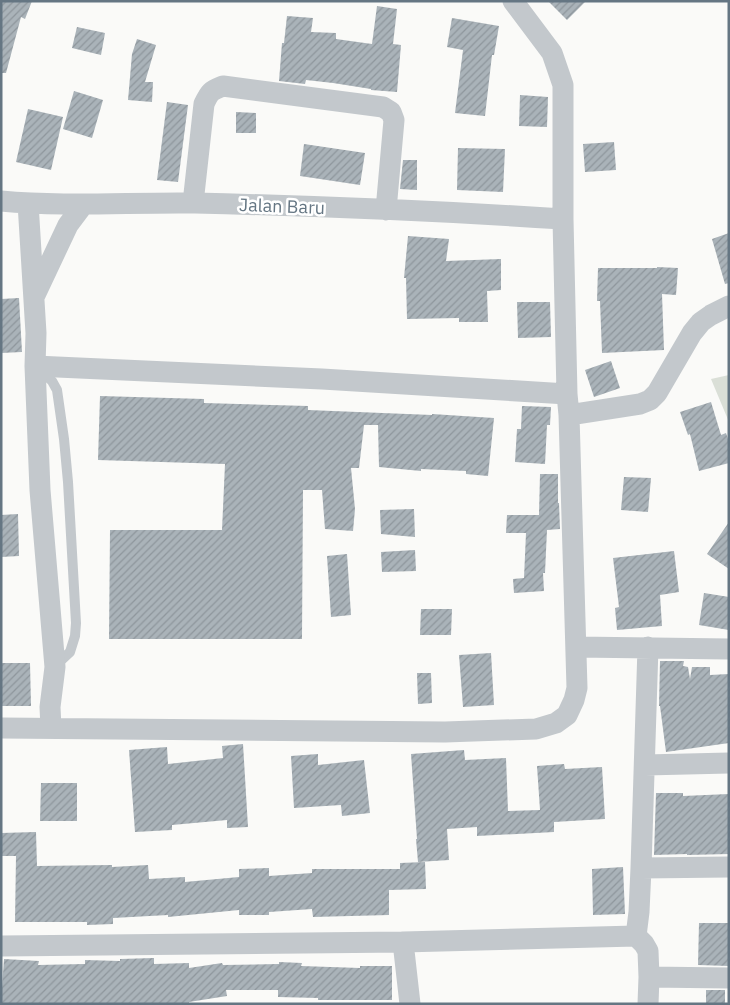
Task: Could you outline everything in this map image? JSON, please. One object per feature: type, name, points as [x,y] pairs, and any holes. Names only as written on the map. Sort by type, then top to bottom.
[{"type":"street","points":[[1,728],[445,732],[536,729],[556,723],[567,715],[577,688],[577,647],[567,394],[563,219],[563,85],[552,54],[513,1]]},
{"type":"street","points":[[193,203],[204,104],[212,90],[224,86],[383,107],[391,112],[394,120],[386,210]]},
{"type":"street","name":"Jalan Baru","points":[[1,201],[28,204],[83,205],[193,203],[478,213],[563,219]]},
{"type":"street","points":[[28,204],[36,333],[35,366],[40,490],[55,667],[50,707],[51,728]]},
{"type":"street","points":[[34,297],[68,225],[83,205]]},
{"type":"street","points":[[569,415],[640,404],[650,400],[657,393],[692,333],[701,322],[729,306]]},
{"type":"street","points":[[35,366],[322,379],[567,394]]},
{"type":"street","points":[[577,647],[729,649]]},
{"type":"street","points":[[636,936],[641,868],[648,647]]},
{"type":"street","points":[[645,764],[729,763]]},
{"type":"street","points":[[641,868],[729,867]]},
{"type":"street","points":[[1,946],[403,942],[636,936],[648,951],[648,1004]]},
{"type":"street","points":[[403,942],[410,1004]]},
{"type":"street","points":[[649,977],[729,978]]},
{"type":"lane","points":[[35,366],[52,382],[57,390],[64,439],[68,492],[76,623],[75,636],[70,652],[55,667]]},
{"type":"shaded area","points":[[729,375],[729,422],[711,379]]},
{"type":"building","points":[[1,1],[32,1],[25,19],[21,17],[6,73],[1,73]]},
{"type":"building","points":[[548,1],[586,1],[567,20]]},
{"type":"building","points":[[377,6],[397,9],[393,44],[401,45],[397,92],[306,80],[305,84],[279,81],[282,43],[284,43],[287,16],[313,18],[311,32],[336,33],[336,39],[372,44]]},
{"type":"building","points":[[452,18],[499,26],[494,55],[492,55],[485,116],[455,113],[463,50],[447,47]]},
{"type":"building","points":[[77,27],[105,33],[101,55],[72,48]]},
{"type":"building","points":[[137,39],[156,45],[145,82],[153,82],[152,102],[128,100],[132,54]]},
{"type":"building","points":[[74,91],[103,100],[92,138],[63,129]]},
{"type":"building","points":[[520,95],[548,97],[547,127],[519,126]]},
{"type":"building","points":[[167,102],[188,105],[178,182],[157,180]]},
{"type":"building","points":[[28,109],[63,117],[51,170],[16,162]]},
{"type":"building","points":[[236,112],[256,113],[256,133],[236,133]]},
{"type":"building","points":[[614,142],[616,170],[585,172],[583,144]]},
{"type":"building","points":[[304,144],[365,153],[360,185],[300,176]]},
{"type":"building","points":[[458,148],[505,149],[503,192],[457,190]]},
{"type":"building","points":[[403,160],[417,160],[417,190],[400,189]]},
{"type":"building","points":[[729,233],[729,283],[725,284],[712,239]]},
{"type":"building","points":[[408,236],[449,239],[446,261],[501,259],[501,290],[487,291],[488,322],[459,322],[459,318],[407,319],[406,278],[404,278]]},
{"type":"building","points":[[598,268],[678,268],[676,295],[662,294],[664,350],[602,353],[600,301],[597,301]]},
{"type":"building","points":[[19,298],[22,352],[1,353],[1,299]]},
{"type":"building","points":[[517,302],[550,302],[551,337],[518,338]]},
{"type":"building","points":[[611,361],[620,388],[594,397],[585,370]]},
{"type":"building","points":[[100,396],[204,399],[204,403],[308,406],[308,410],[494,418],[488,476],[466,474],[466,471],[421,469],[421,471],[379,467],[378,425],[364,425],[359,468],[351,468],[355,509],[353,531],[325,529],[322,490],[303,490],[302,639],[109,639],[110,530],[222,530],[225,464],[98,460]]},
{"type":"building","points":[[711,402],[721,435],[726,433],[729,442],[729,463],[699,471],[690,434],[688,435],[680,412]]},
{"type":"building","points":[[522,406],[551,407],[550,425],[547,425],[545,464],[515,462],[517,429],[521,429]]},
{"type":"building","points":[[540,474],[558,474],[560,529],[547,530],[545,573],[543,573],[544,591],[514,593],[513,579],[524,578],[526,533],[506,533],[507,515],[539,515]]},
{"type":"building","points":[[624,477],[651,478],[648,512],[621,510]]},
{"type":"building","points":[[414,509],[415,537],[381,534],[380,510]]},
{"type":"building","points":[[18,514],[19,556],[1,557],[1,515]]},
{"type":"building","points":[[729,522],[729,569],[707,554]]},
{"type":"building","points":[[415,550],[416,571],[382,572],[381,552]]},
{"type":"building","points":[[674,551],[679,592],[660,595],[662,626],[617,630],[615,608],[619,607],[613,558]]},
{"type":"building","points":[[347,554],[351,615],[331,617],[327,556]]},
{"type":"building","points":[[704,593],[729,597],[729,630],[699,625]]},
{"type":"building","points":[[421,609],[452,609],[451,635],[420,635]]},
{"type":"building","points":[[491,653],[494,705],[463,707],[459,655]]},
{"type":"building","points":[[660,661],[684,661],[683,666],[688,667],[690,679],[692,667],[710,667],[710,675],[729,674],[729,743],[666,752],[659,706]]},
{"type":"building","points":[[1,663],[30,663],[31,706],[1,706]]},
{"type":"building","points":[[417,673],[431,673],[432,703],[418,704]]},
{"type":"building","points":[[243,744],[248,827],[227,828],[227,820],[172,825],[172,830],[135,832],[129,750],[167,747],[168,764],[223,758],[222,746]]},
{"type":"building","points":[[464,750],[465,760],[506,758],[508,811],[540,810],[537,766],[564,764],[565,769],[602,767],[605,819],[554,822],[554,832],[477,836],[477,827],[447,829],[449,860],[418,862],[411,754]]},
{"type":"building","points":[[318,754],[318,765],[364,760],[370,813],[342,816],[341,805],[294,808],[291,756]]},
{"type":"building","points":[[41,783],[77,783],[77,821],[40,821]]},
{"type":"building","points":[[656,793],[683,793],[683,796],[729,794],[729,854],[654,855]]},
{"type":"building","points":[[36,832],[37,866],[112,865],[112,867],[148,865],[149,879],[185,877],[185,882],[239,877],[239,869],[269,868],[269,876],[312,873],[312,869],[400,869],[400,863],[425,862],[426,889],[389,890],[389,915],[313,917],[312,909],[269,912],[269,915],[239,915],[239,910],[168,917],[168,915],[113,918],[113,924],[87,925],[87,922],[15,922],[16,856],[1,856],[1,833]]},
{"type":"building","points":[[623,867],[625,914],[593,915],[592,869]]},
{"type":"building","points":[[699,923],[729,923],[729,966],[698,965]]},
{"type":"building","points":[[154,958],[154,964],[189,963],[189,968],[222,963],[223,965],[279,964],[279,962],[302,963],[301,966],[360,968],[360,966],[392,966],[392,1000],[318,1000],[318,998],[278,997],[278,990],[226,990],[227,996],[189,1003],[1,1004],[4,959],[39,961],[38,965],[85,964],[85,960],[120,961],[120,959]]},
{"type":"building","points":[[706,990],[725,990],[725,1004],[706,1004]]}]
